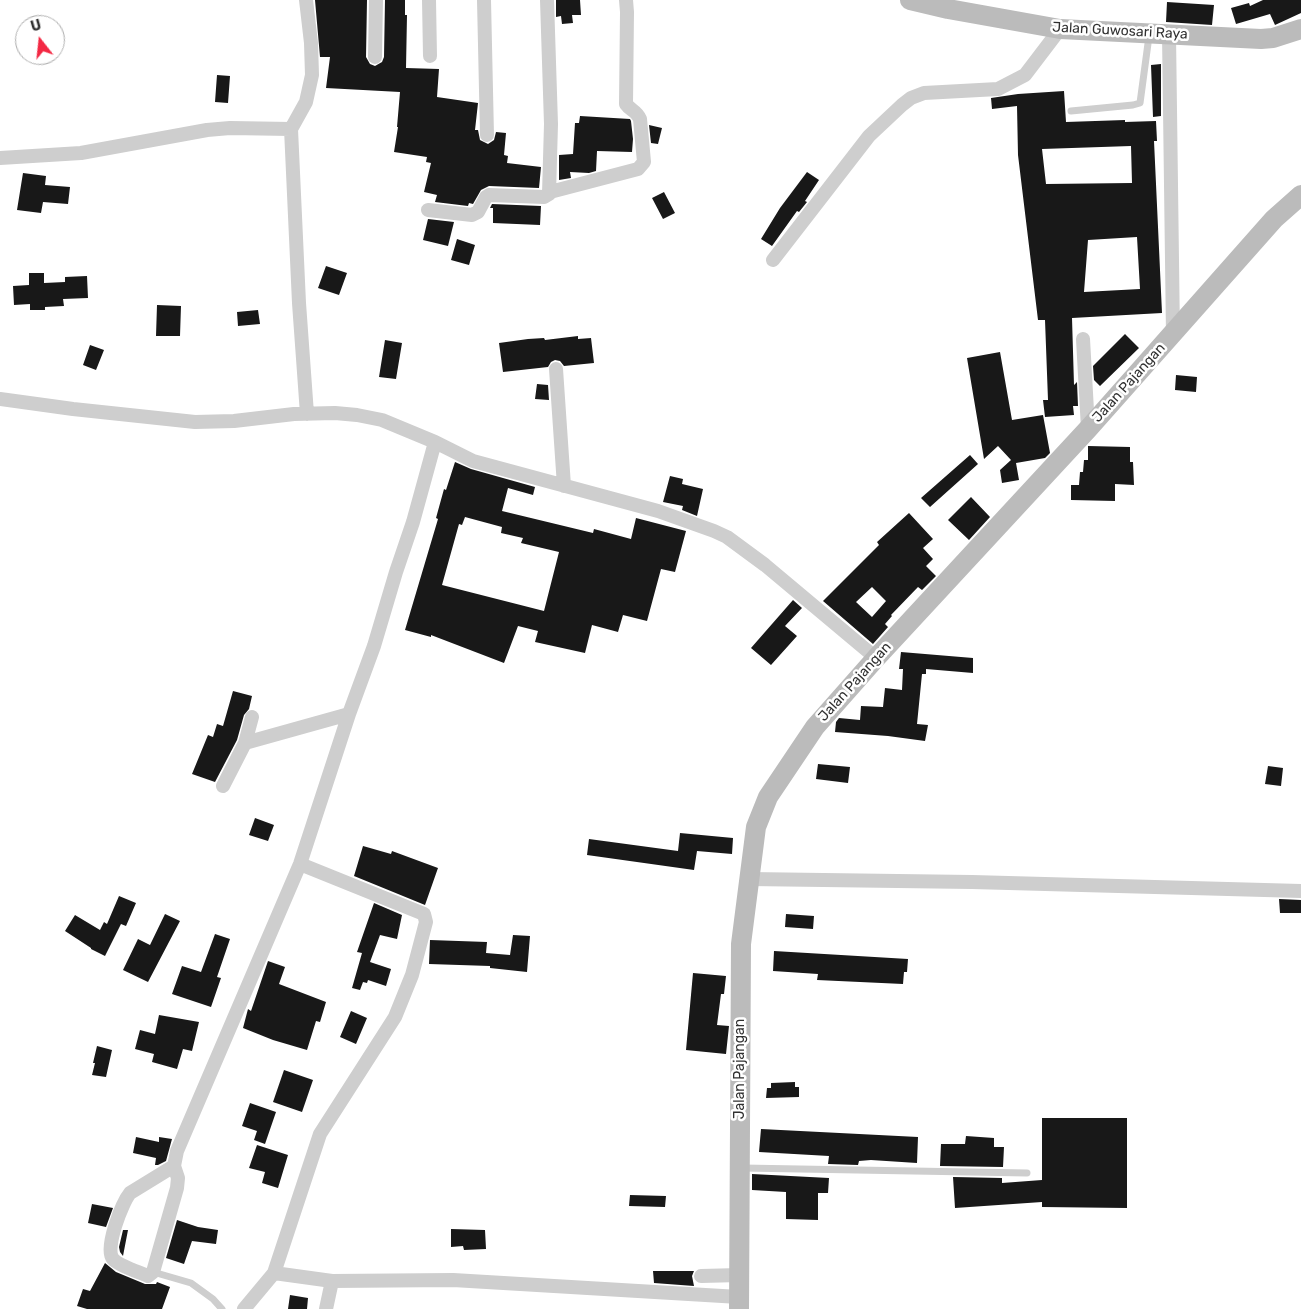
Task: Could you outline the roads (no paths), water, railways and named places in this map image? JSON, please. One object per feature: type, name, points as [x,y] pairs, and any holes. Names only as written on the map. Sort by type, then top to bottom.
[{"type":"main road","name":"Jalan Guwosari Raya","points":[[910,0],[948,9],[1060,29],[1261,39],[1273,38],[1301,29]]},
{"type":"main road","name":"Jalan Pajangan","points":[[739,1303],[741,944],[756,827],[768,797],[816,727],[876,658],[1088,429],[1274,219],[1301,195]]},
{"type":"street","points":[[306,0],[311,43],[312,75],[306,102],[291,129],[299,303],[307,414]]},
{"type":"street","points":[[375,57],[376,0]]},
{"type":"street","points":[[429,0],[430,56]]},
{"type":"street","points":[[484,0],[487,136]]},
{"type":"street","points":[[547,0],[550,192]]},
{"type":"street","points":[[428,210],[472,215],[478,212],[489,195],[544,197],[550,192],[638,168],[644,162],[640,119],[638,114],[628,108],[626,104],[626,0]]},
{"type":"street","points":[[773,260],[869,136],[902,105],[911,98],[924,93],[998,88],[1025,75],[1060,29]]},
{"type":"street","points":[[1159,33],[1172,335]]},
{"type":"street","points":[[0,158],[81,153],[177,134],[214,129],[291,129]]},
{"type":"street","points":[[1083,339],[1088,429]]},
{"type":"street","points":[[556,370],[564,486]]},
{"type":"street","points":[[0,398],[73,409],[194,422],[234,421],[307,414],[357,415],[382,420],[435,442],[473,461],[658,511],[727,537],[765,565],[876,658]]},
{"type":"street","points":[[174,1166],[130,1194],[124,1200],[109,1247],[110,1257],[114,1261],[148,1276],[153,1272],[177,1188],[178,1178],[174,1166],[177,1151],[300,864],[349,714],[374,646],[413,522],[435,442]]},
{"type":"street","points":[[245,743],[349,714]]},
{"type":"street","points":[[223,786],[245,743],[252,717]]},
{"type":"street","points":[[244,1309],[274,1273],[320,1134],[394,1017],[412,975],[426,922],[424,914],[300,864]]},
{"type":"street","points":[[749,879],[962,882],[1301,891]]},
{"type":"street","points":[[274,1273],[332,1281],[454,1280],[739,1303]]},
{"type":"street","points":[[701,1276],[740,1275]]},
{"type":"street","points":[[326,1309],[332,1281]]},
{"type":"lane","points":[[1071,111],[1140,103],[1159,33]]},
{"type":"lane","points":[[740,1168],[1027,1173]]},
{"type":"lane","points":[[153,1272],[191,1283],[213,1299],[222,1309]]}]
